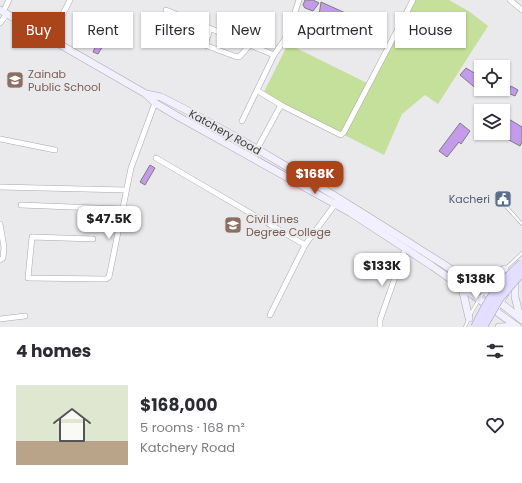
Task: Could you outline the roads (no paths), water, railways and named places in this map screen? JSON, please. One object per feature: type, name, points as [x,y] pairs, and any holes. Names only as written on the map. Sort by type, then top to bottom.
[{"type":"main road","name":"Katchery Road","points":[[3,12],[12,17]]},
{"type":"main road","name":"Katchery Road","points":[[65,48],[146,94],[155,103],[177,116],[279,173],[337,201]]},
{"type":"main road","name":"Katchery Road","points":[[146,94],[160,97],[181,107],[257,149],[337,201],[484,291],[502,303],[522,320]]},
{"type":"main road","points":[[177,116],[181,107]]},
{"type":"main road","points":[[231,145],[236,137]]},
{"type":"main road","points":[[279,173],[283,165]]},
{"type":"main road","name":"Katchery Road","points":[[361,216],[405,249],[517,326]]},
{"type":"main road","points":[[475,327],[485,305],[503,281],[522,263]]},
{"type":"main road","points":[[463,278],[482,279],[505,269]]},
{"type":"main road","points":[[483,327],[499,299],[522,272]]},
{"type":"main road","points":[[515,282],[515,297],[522,320]]},
{"type":"main road","points":[[462,288],[469,318]]},
{"type":"main road","points":[[499,327],[517,326]]},
{"type":"street","points":[[0,23],[3,12],[9,0]]},
{"type":"street","points":[[64,12],[70,0]]},
{"type":"street","points":[[242,121],[274,56],[287,36],[299,0]]},
{"type":"street","points":[[258,90],[281,105],[337,134],[344,132],[413,0]]},
{"type":"street","points":[[510,0],[522,10]]},
{"type":"street","points":[[166,10],[217,32]]},
{"type":"street","points":[[209,46],[239,57],[247,48]]},
{"type":"street","points":[[257,48],[274,56]]},
{"type":"street","points":[[92,239],[32,237],[28,278],[108,278],[116,246],[122,208],[131,168],[155,103]]},
{"type":"street","points":[[257,149],[281,105]]},
{"type":"street","points":[[0,139],[55,150]]},
{"type":"street","points":[[156,158],[305,245]]},
{"type":"street","points":[[0,187],[126,190]]},
{"type":"street","points":[[270,315],[305,245],[337,201]]},
{"type":"street","points":[[21,205],[122,208]]},
{"type":"street","points":[[0,224],[4,247],[3,258],[0,260]]},
{"type":"street","points":[[380,327],[380,320],[405,249]]},
{"type":"street","points":[[0,319],[25,316]]},
{"type":"lane","points":[[502,202],[522,224]]},
{"type":"lane","points":[[465,327],[484,291],[522,253]]},
{"type":"lane","points":[[487,327],[515,282],[522,277]]},
{"type":"place","name":"Zainab Public School","points":[[15,80]]},
{"type":"place","name":"Kacheri","points":[[503,199]]},
{"type":"place","name":"Civil Lines Degree College","points":[[233,225]]}]
